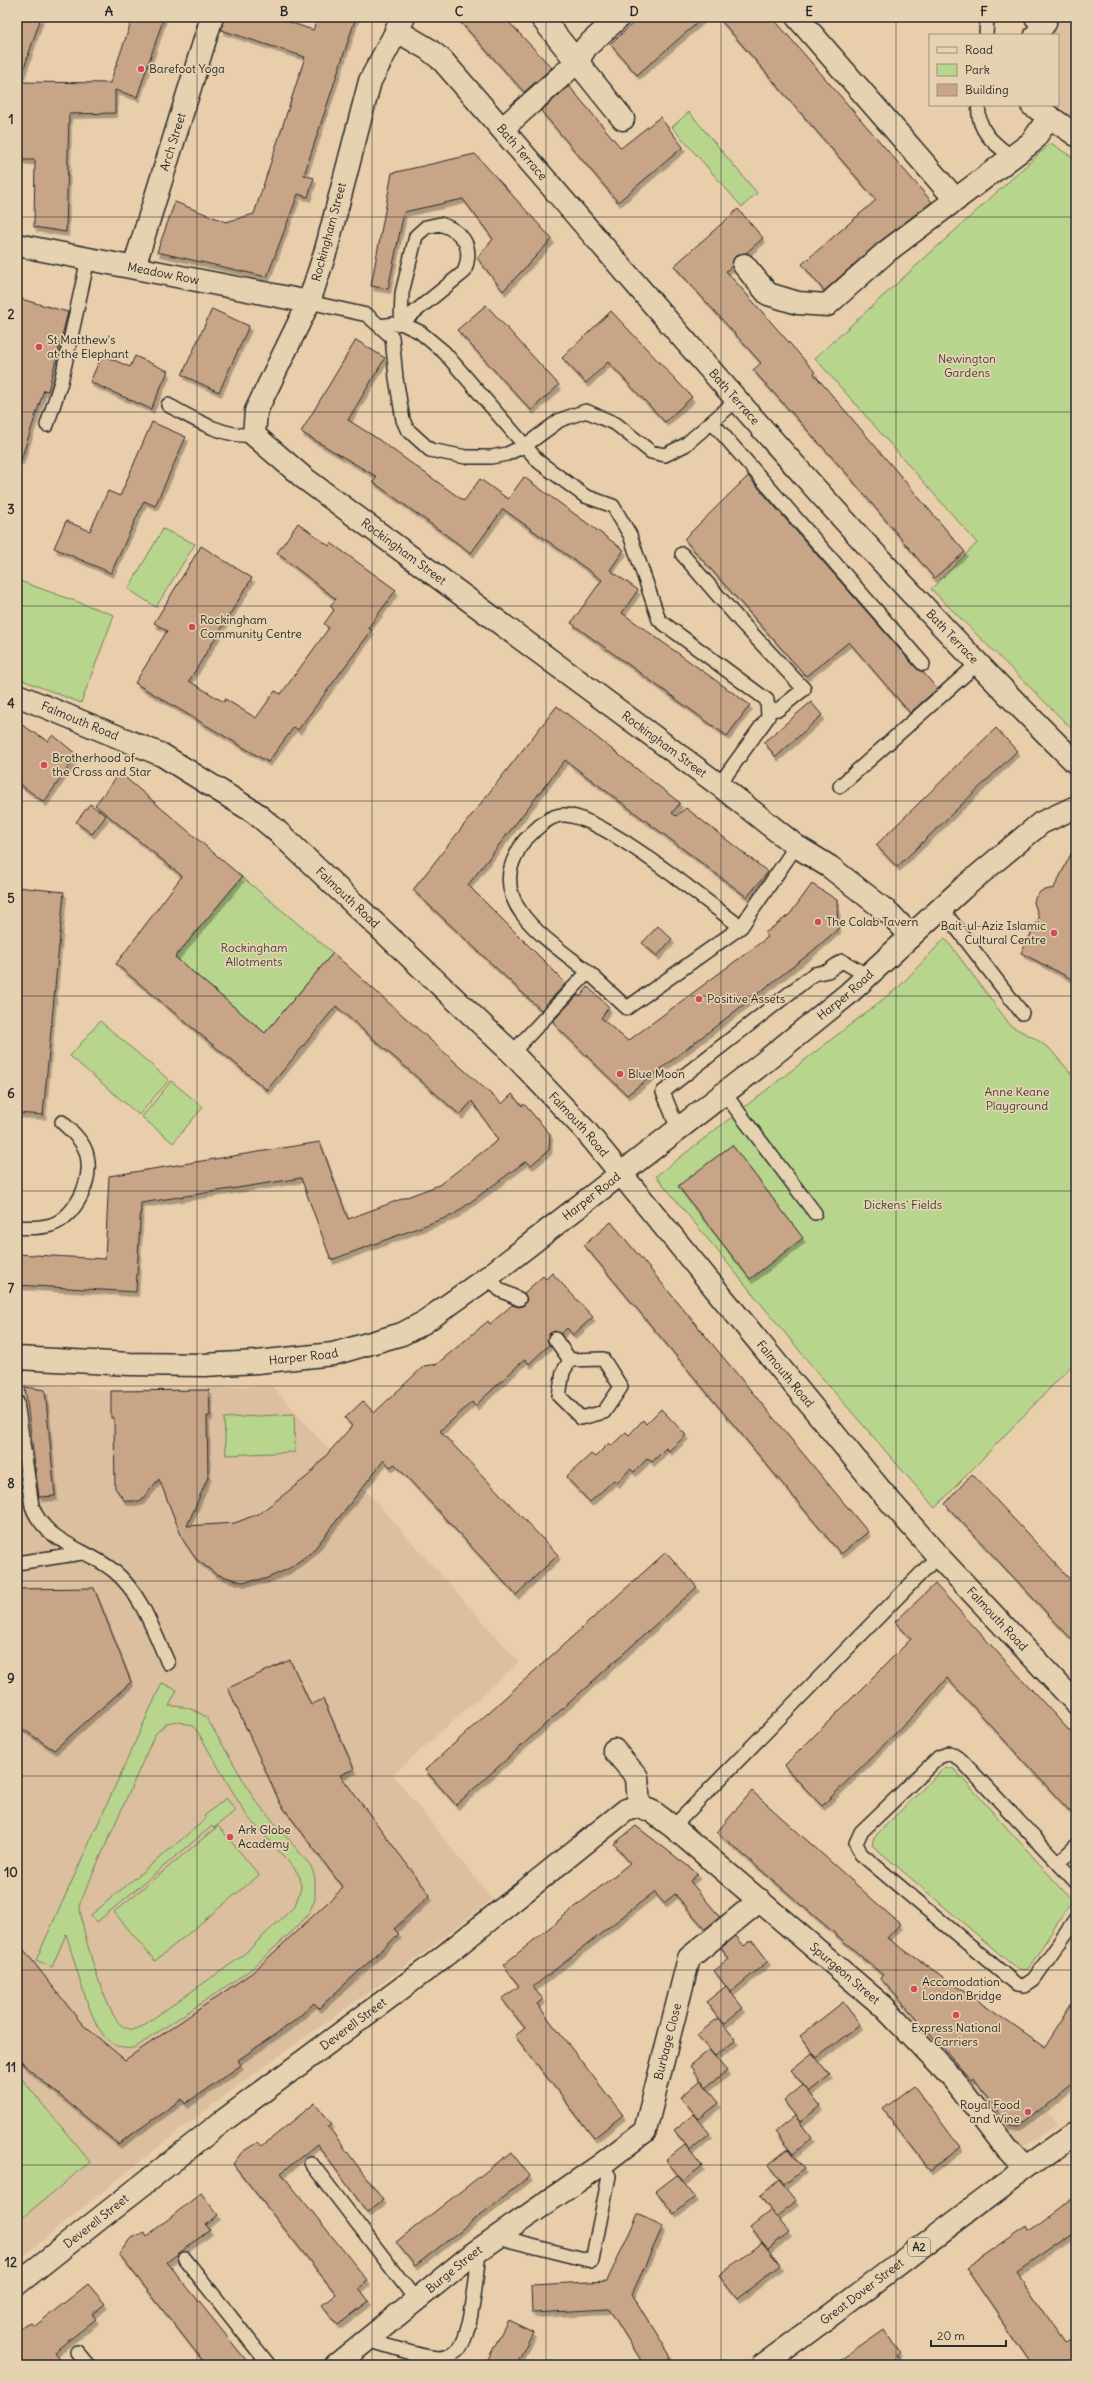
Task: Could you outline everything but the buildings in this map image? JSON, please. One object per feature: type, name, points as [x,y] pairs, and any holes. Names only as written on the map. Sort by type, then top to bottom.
[{"type":"street","name":"Arch Street","points":[[134,267],[212,17]]},
{"type":"street","points":[[541,17],[623,119]]},
{"type":"street","points":[[502,129],[577,62],[586,47],[618,17]]},
{"type":"street","points":[[797,17],[956,200]]},
{"type":"street","points":[[1036,17],[1045,23],[1037,34]]},
{"type":"street","name":"Bath Terrace","points":[[400,24],[442,60],[737,400],[977,664],[1076,763]]},
{"type":"street","name":"Rockingham Street","points":[[400,24],[370,82],[326,250],[309,302],[256,411],[254,436],[304,478],[719,785],[796,846],[830,867],[889,913],[911,936]]},
{"type":"street","points":[[744,265],[768,294],[798,303],[828,305],[886,252],[1032,142],[1041,111],[1076,134]]},
{"type":"street","name":"Meadow Row","points":[[17,245],[309,302]]},
{"type":"street","name":"Falmouth Road","points":[[17,695],[162,755],[254,812],[277,831],[512,1053],[585,1130],[882,1492],[938,1556],[1076,1703]]},
{"type":"street","name":"Harper Road","points":[[17,1358],[130,1364],[204,1365],[257,1362],[333,1354],[402,1334],[423,1324],[488,1277],[724,1093],[868,976],[1003,853],[1041,823],[1076,807]]},
{"type":"street","points":[[614,1750],[637,1776],[639,1806]]},
{"type":"street","name":"Spurgeon Street","points":[[639,1806],[653,1812],[673,1827],[863,1987],[903,2026],[954,2080],[1008,2150],[1025,2168]]},
{"type":"street","name":"Deverell Street","points":[[17,2284],[224,2121],[434,1964],[626,1810],[639,1806]]},
{"type":"street","name":"Burbage Close","points":[[577,2182],[645,2131],[688,1958],[760,1900]]},
{"type":"street","name":"Great Dover Street","points":[[763,2365],[862,2293],[932,2236],[1076,2132]]},
{"type":"street","name":"Burge Street","points":[[343,2362],[369,2338],[487,2244],[577,2182]]},
{"type":"lane","points":[[986,34],[987,17]]},
{"type":"lane","points":[[979,106],[982,130],[993,143],[1012,157]]},
{"type":"lane","points":[[380,326],[401,323],[464,272],[468,262],[468,252],[462,237],[455,229],[440,224],[426,227],[416,236],[402,293],[401,323]]},
{"type":"lane","points":[[47,425],[61,382],[88,259]]},
{"type":"lane","points":[[309,302],[367,315],[392,337],[396,378],[403,420],[407,429],[430,450],[466,457],[490,457],[507,454],[526,445],[560,420],[586,411],[616,424],[651,452],[666,455],[685,445],[737,400]]},
{"type":"lane","points":[[401,323],[420,332],[444,352],[526,445],[539,462],[585,496],[613,506],[630,535],[659,620],[767,700],[768,717],[719,785]]},
{"type":"lane","points":[[168,405],[203,423],[239,437],[254,436]]},
{"type":"lane","points":[[712,422],[923,664]]},
{"type":"lane","points":[[682,554],[741,622],[804,689],[779,709],[768,710]]},
{"type":"lane","points":[[840,786],[977,664]]},
{"type":"lane","points":[[741,927],[628,845],[591,822],[564,815],[543,822],[524,840],[511,865],[509,892],[522,916],[588,972],[627,1008],[741,927],[796,846]]},
{"type":"lane","points":[[942,909],[1022,1013]]},
{"type":"lane","points":[[678,1129],[663,1092],[814,974],[828,970],[842,961],[868,976]]},
{"type":"lane","points":[[512,1053],[588,972]]},
{"type":"lane","points":[[724,1093],[815,1213]]},
{"type":"lane","points":[[17,1227],[34,1228],[52,1224],[77,1203],[84,1189],[88,1164],[84,1148],[75,1134],[62,1122]]},
{"type":"lane","points":[[488,1277],[500,1290],[519,1299]]},
{"type":"lane","points":[[555,1339],[570,1360]]},
{"type":"lane","points":[[603,1359],[621,1387],[604,1412],[580,1418],[559,1396],[562,1372],[570,1360],[603,1359]]},
{"type":"lane","points":[[17,1402],[32,1506],[36,1518],[64,1543],[114,1571],[128,1586],[145,1613],[168,1663]]},
{"type":"lane","points":[[17,1563],[82,1553]]},
{"type":"lane","points":[[673,1827],[938,1556]]},
{"type":"lane","points":[[1076,1882],[961,1760],[950,1753],[944,1754],[933,1762],[861,1832],[856,1843],[861,1854],[1018,1985],[1024,1986],[1034,1979],[1076,1918]]},
{"type":"lane","points":[[1058,1863],[1076,1846]]},
{"type":"lane","points":[[311,2163],[416,2300]]},
{"type":"lane","points":[[369,2338],[377,2343],[437,2358],[451,2355],[459,2349],[465,2337],[476,2283],[487,2244],[592,2261],[609,2176],[602,2164]]},
{"type":"lane","points":[[185,2259],[269,2365]]},
{"type":"lane","points":[[77,2352],[88,2365]]},
{"type":"shaded area","points":[[1047,17],[1076,17],[1076,121],[1051,106],[1059,106],[1059,34],[1047,34]]},
{"type":"shaded area","name":"Ark Globe Academy","points":[[17,1383],[112,1390],[272,1386],[519,1662],[393,1775],[492,1899],[421,1955],[249,2077],[158,2147],[17,2261]]},
{"type":"shaded area","points":[[1002,2057],[1056,2125],[1020,2150],[966,2085]]},
{"type":"green space","points":[[689,112],[757,193],[742,207],[672,127]]},
{"type":"green space","name":"Newington Gardens","points":[[1051,143],[1076,160],[1076,733],[931,589],[977,543],[815,358]]},
{"type":"green space","points":[[163,529],[195,544],[156,607],[128,589]]},
{"type":"green space","points":[[17,580],[114,615],[81,703],[17,678]]},
{"type":"green space","name":"Rockingham Allotments","points":[[242,877],[333,953],[265,1033],[175,957]]},
{"type":"green space","name":"Dickens' Fields","points":[[945,938],[1011,1026],[1034,1038],[1050,1049],[1073,1076],[1076,1076],[1076,1361],[935,1508],[817,1372],[656,1176],[900,986]]},
{"type":"green space","points":[[100,1021],[169,1080],[139,1115],[70,1056]]},
{"type":"green space","points":[[171,1081],[203,1107],[173,1143],[142,1117]]},
{"type":"green space","points":[[294,1414],[295,1452],[226,1455],[224,1418]]},
{"type":"green space","points":[[162,1683],[177,1690],[169,1706],[189,1708],[206,1717],[255,1800],[311,1866],[315,1878],[315,1900],[307,1916],[249,1971],[136,2047],[131,2048],[122,2048],[113,2044],[105,2037],[97,2025],[82,1986],[66,1934],[52,1967],[36,1960]],"holes":[[[176,1721],[193,1726],[247,1816],[294,1868],[300,1877],[301,1888],[295,1906],[241,1957],[141,2027],[133,2030],[119,2023],[105,1996],[83,1928],[80,1903],[155,1734],[167,1723]]]},
{"type":"green space","points":[[945,1767],[954,1769],[1070,1898],[1069,1905],[1028,1969],[1024,1970],[1016,1968],[872,1845],[874,1837]]},
{"type":"green space","points":[[226,1798],[236,1810],[214,1828],[212,1826],[97,1922],[91,1915],[206,1819],[204,1816]]},
{"type":"green space","points":[[218,1826],[259,1875],[155,1961],[114,1912]]},
{"type":"green space","points":[[17,2073],[90,2162],[17,2222]]},
{"type":"place","name":"Barefoot Yoga","points":[[141,69]]},
{"type":"place","name":"St Matthew's at the Elephant","points":[[39,347]]},
{"type":"place","name":"Rockingham Community Centre","points":[[192,627]]},
{"type":"place","name":"Brotherhood of the Cross and Star","points":[[44,765]]},
{"type":"place","name":"The Colab Tavern","points":[[818,922]]},
{"type":"place","name":"Bait-ul-Aziz Islamic Cultural Centre","points":[[1054,933]]},
{"type":"place","name":"Positive Assets","points":[[699,999]]},
{"type":"place","name":"Blue Moon","points":[[620,1074]]},
{"type":"place","name":"Ark Globe Academy","points":[[230,1837]]},
{"type":"place","name":"Accomodation London Bridge","points":[[914,1989]]},
{"type":"place","name":"Express National Carriers","points":[[956,2015]]},
{"type":"place","name":"Royal Food and Wine","points":[[1028,2112]]},
{"type":"park label","name":"Anne Keane Playground","points":[[1017,1099]]}]
